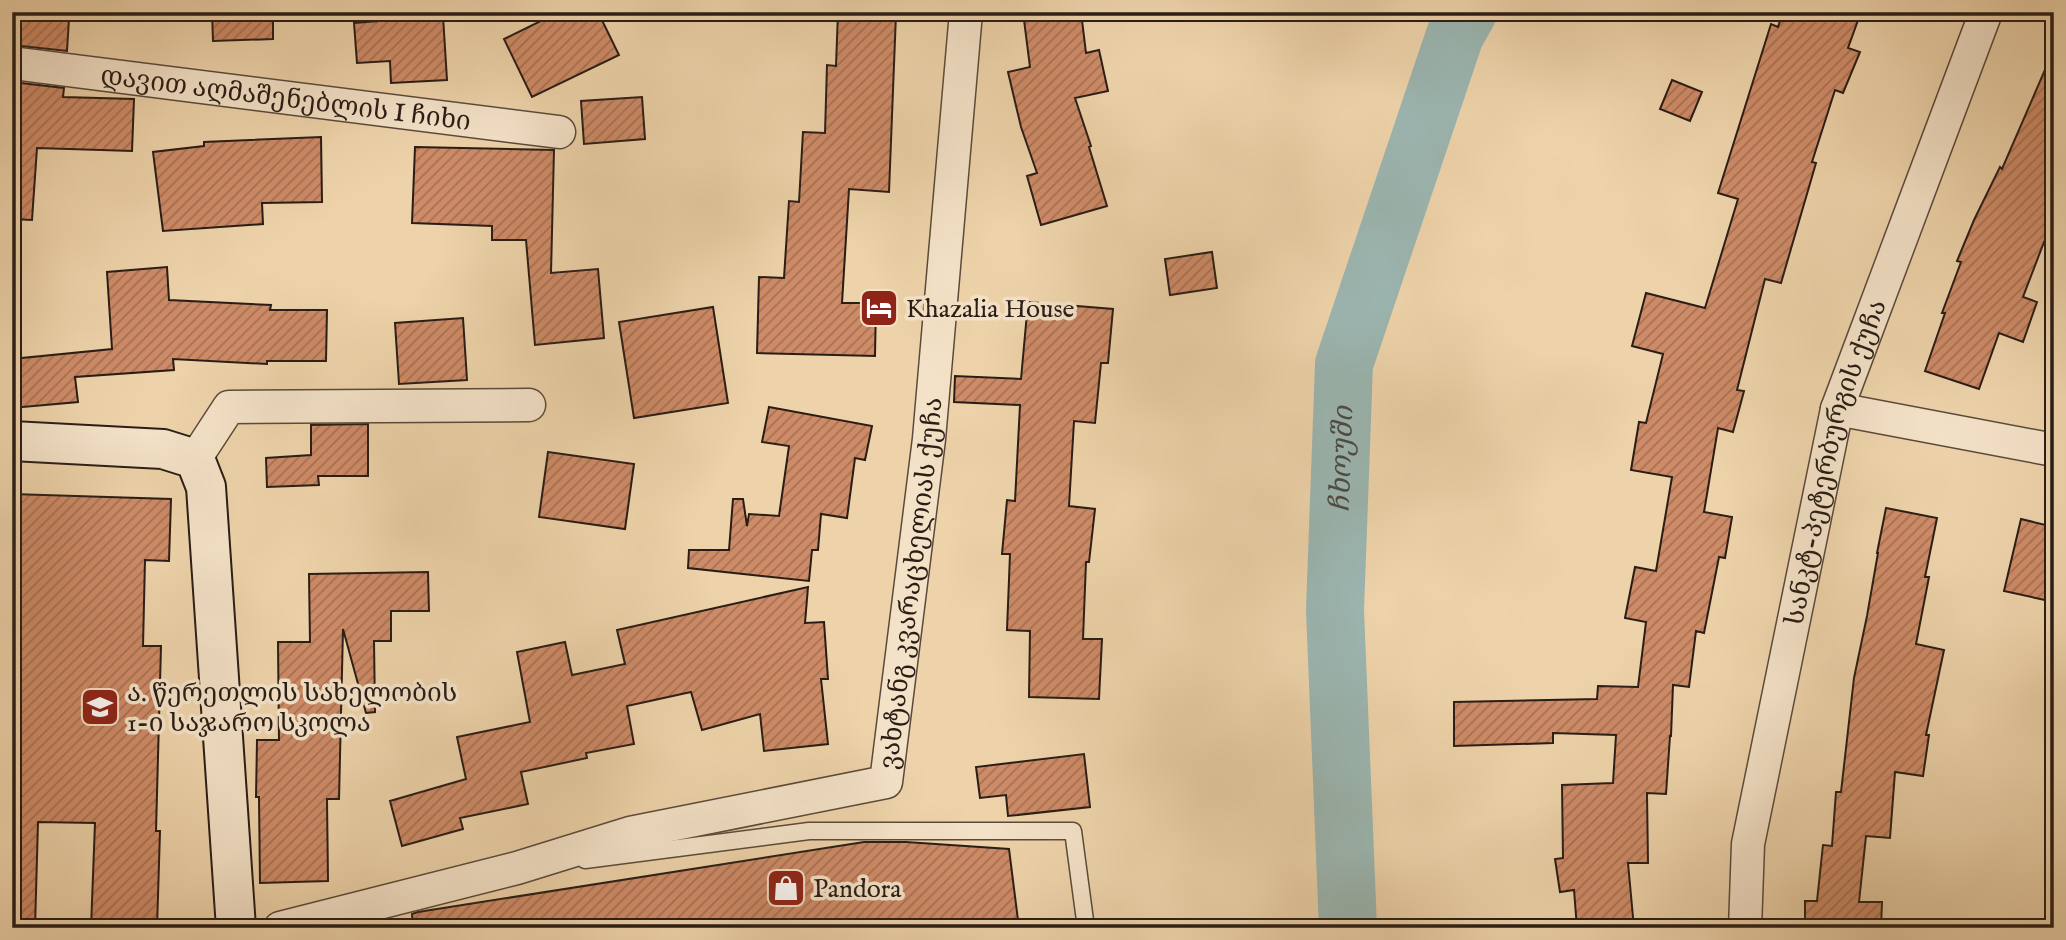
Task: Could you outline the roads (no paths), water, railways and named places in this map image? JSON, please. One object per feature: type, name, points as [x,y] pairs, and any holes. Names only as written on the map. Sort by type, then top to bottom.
[{"type":"main road","points":[[12,441],[163,449],[195,459],[206,487],[236,928]]},
{"type":"street","name":"ვახტანგ კვარაცხელიას ქუჩა","points":[[280,928],[331,921],[630,833],[886,782],[929,439],[965,12]]},
{"type":"street","name":"სანკტ-პეტერბურგის ქუჩა","points":[[1745,928],[1748,844],[1837,409],[1986,12]]},
{"type":"street","name":"დავით აღმაშენებლის I ჩიხი","points":[[12,63],[559,132]]},
{"type":"street","points":[[195,459],[229,407],[529,405]]},
{"type":"street","points":[[1837,409],[2054,450]]},
{"type":"lane","points":[[517,868],[809,831],[1073,831],[1086,928]]},
{"type":"waterway","name":"ჩხოუში","points":[[1348,928],[1335,610],[1344,364],[1455,35],[1468,12]]},
{"type":"place","name":"Khazalia House","points":[[879,308]]},
{"type":"place","name":"ა. წერეთლის სახელობის 1-ი საჯარო სკოლა","points":[[100,707]]},
{"type":"place","name":"Pandora","points":[[786,888]]}]
